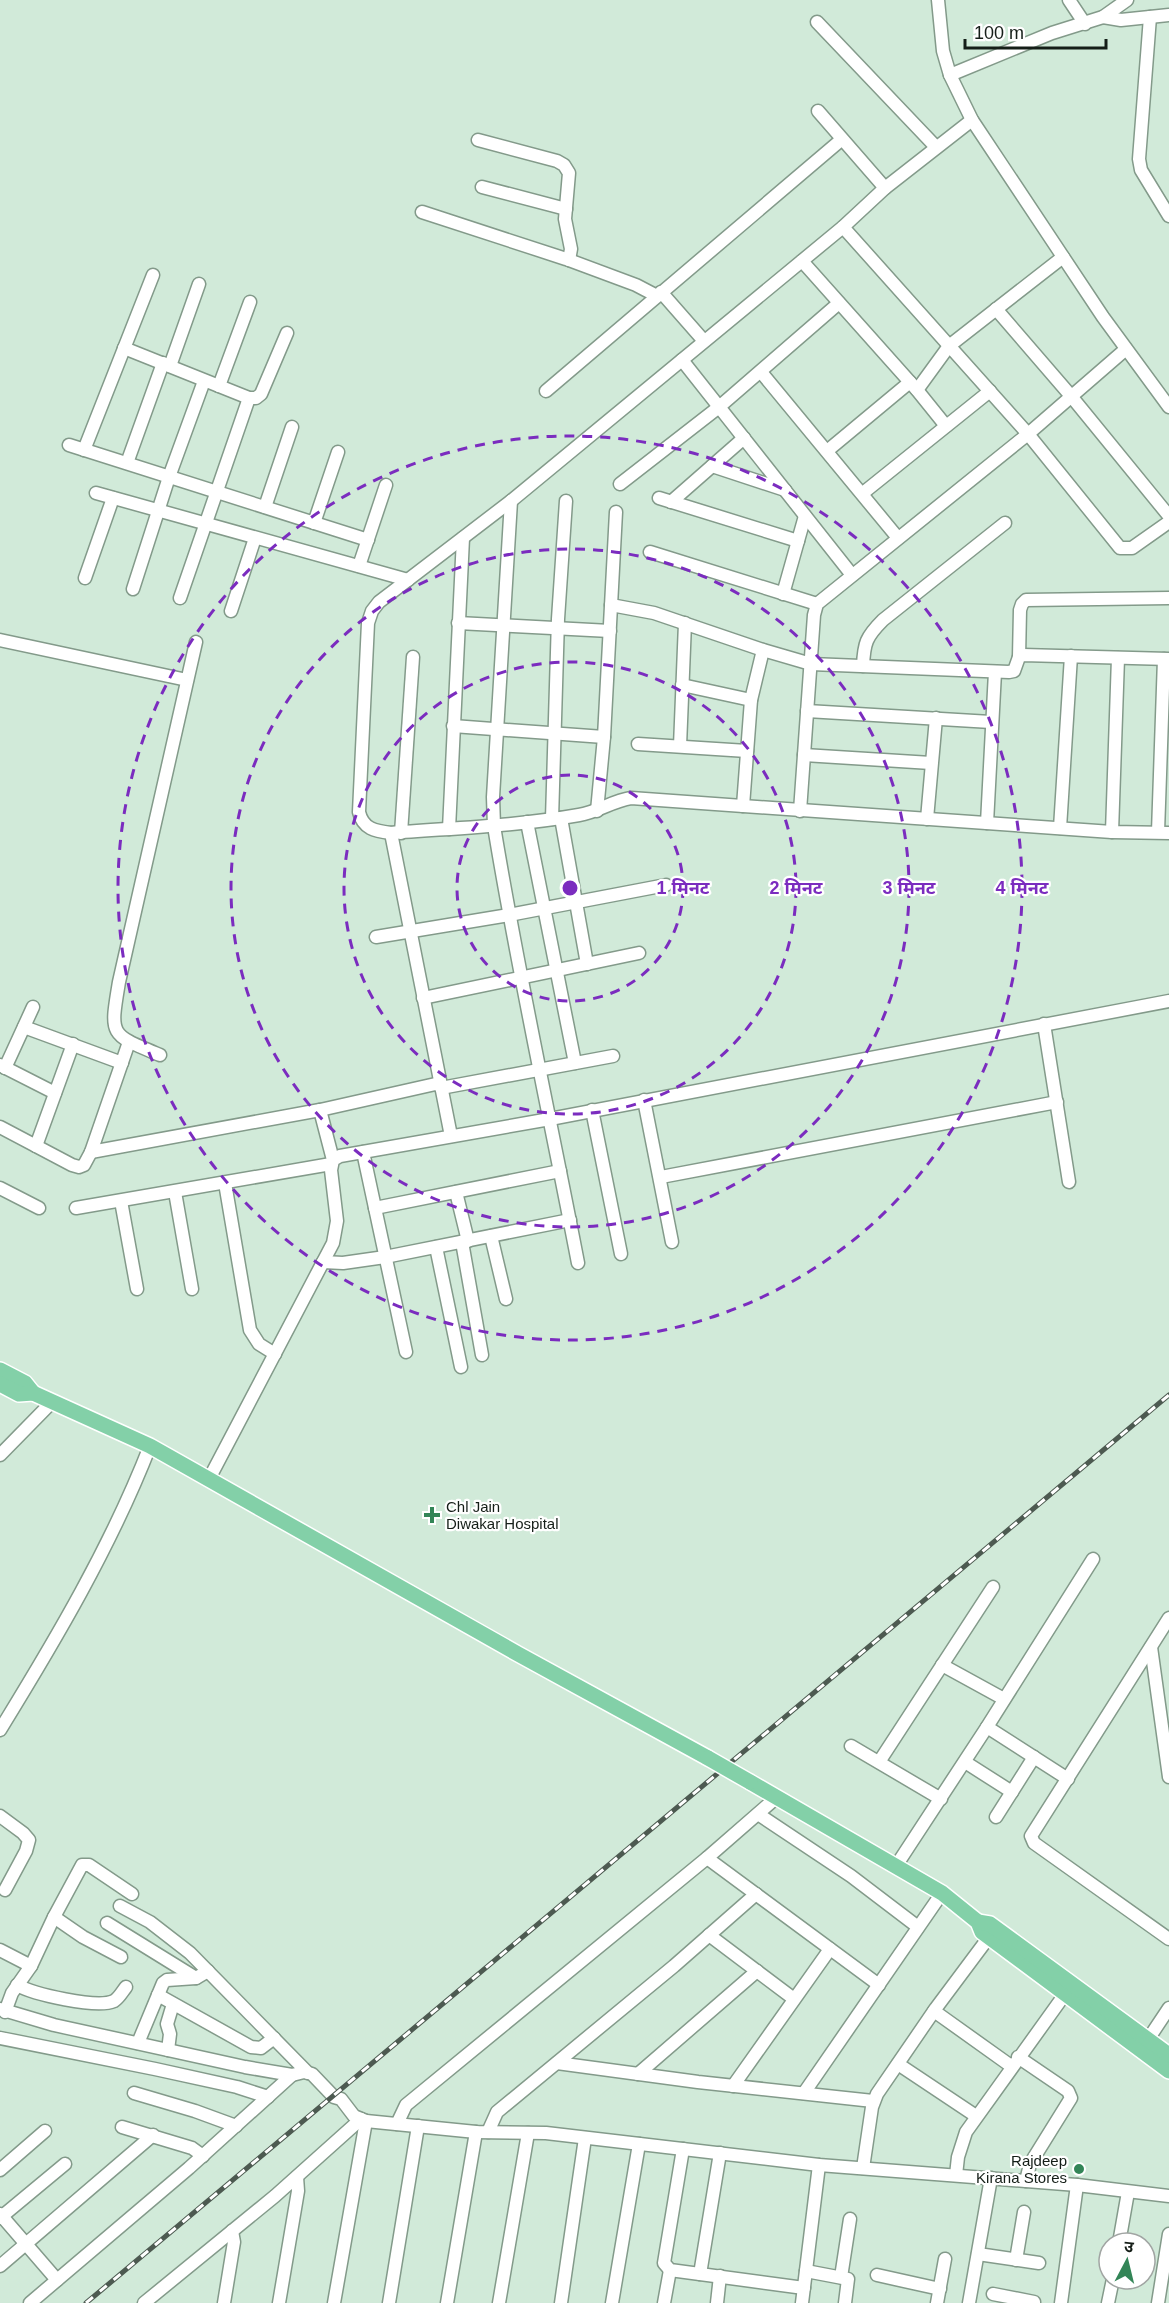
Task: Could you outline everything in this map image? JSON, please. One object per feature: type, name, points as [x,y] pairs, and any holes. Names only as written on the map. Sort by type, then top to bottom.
[{"type":"main road","points":[[0,1370],[26,1383],[33,1394]]},
{"type":"main road","points":[[0,1384],[19,1394],[33,1394],[150,1446],[777,1797],[942,1893],[978,1922],[982,1932],[1065,1994],[1144,2045],[1169,2055]]},
{"type":"main road","points":[[978,1922],[990,1924],[1144,2045],[1169,2071]]},
{"type":"street","points":[[938,0],[942,51],[950,75],[972,120],[1126,349],[1169,407]]},
{"type":"street","points":[[1069,0],[1085,24]]},
{"type":"street","points":[[950,75],[1052,33],[1103,17],[1127,0]]},
{"type":"street","points":[[1103,17],[1121,20],[1169,15]]},
{"type":"street","points":[[1150,17],[1139,159],[1142,170],[1169,216]]},
{"type":"street","points":[[817,22],[936,147]]},
{"type":"street","points":[[818,111],[885,188]]},
{"type":"street","points":[[972,120],[885,188],[843,227],[511,501],[379,602],[372,611],[368,635],[359,812],[361,820],[367,827],[375,831],[396,833],[494,826],[556,818],[597,811],[612,802],[631,798],[1112,832],[1164,833],[1167,659],[1023,655],[1019,657]]},
{"type":"street","points":[[478,140],[557,161],[564,165],[569,173],[565,219],[571,249],[568,261]]},
{"type":"street","points":[[546,391],[842,140]]},
{"type":"street","points":[[482,187],[566,209]]},
{"type":"street","points":[[423,212],[659,294],[704,341]]},
{"type":"street","points":[[843,227],[1028,434],[1120,548],[1132,548],[1169,522]]},
{"type":"street","points":[[827,451],[914,386],[950,346],[1063,257]]},
{"type":"street","points":[[802,261],[914,386],[946,426]]},
{"type":"street","points":[[84,450],[153,275]]},
{"type":"street","points":[[127,464],[199,284]]},
{"type":"street","points":[[219,386],[250,302]]},
{"type":"street","points":[[620,484],[719,407],[839,303]]},
{"type":"street","points":[[996,309],[1169,516]]},
{"type":"street","points":[[124,348],[204,381],[249,398],[256,398],[261,394],[287,333]]},
{"type":"street","points":[[800,811],[817,604],[1028,434],[1126,349]]},
{"type":"street","points":[[682,360],[852,575]]},
{"type":"street","points":[[761,372],[898,538]]},
{"type":"street","points":[[133,589],[169,477],[204,381]]},
{"type":"street","points":[[863,493],[990,391]]},
{"type":"street","points":[[180,598],[249,398]]},
{"type":"street","points":[[265,507],[292,427]]},
{"type":"street","points":[[744,438],[712,466],[665,500],[798,541]]},
{"type":"street","points":[[69,445],[368,540]]},
{"type":"street","points":[[314,523],[338,452]]},
{"type":"street","points":[[712,466],[785,490]]},
{"type":"street","points":[[359,566],[386,485]]},
{"type":"street","points":[[96,493],[408,580]]},
{"type":"street","points":[[86,578],[113,498]]},
{"type":"street","points":[[511,501],[497,729],[494,826],[538,1070],[550,1119],[578,1263]]},
{"type":"street","points":[[566,501],[558,630],[555,733],[556,818],[587,964]]},
{"type":"street","points":[[597,811],[604,737],[616,512]]},
{"type":"street","points":[[783,594],[805,516]]},
{"type":"street","points":[[863,666],[864,647],[870,633],[883,620],[1005,523]]},
{"type":"street","points":[[231,611],[255,538]]},
{"type":"street","points":[[449,829],[463,538]]},
{"type":"street","points":[[650,552],[817,604]]},
{"type":"street","points":[[611,605],[654,613],[811,664],[994,672],[1014,670],[1019,657],[1020,610],[1026,600],[1169,598]]},
{"type":"street","points":[[458,623],[610,632]]},
{"type":"street","points":[[680,746],[685,623]]},
{"type":"street","points":[[0,640],[188,680]]},
{"type":"street","points":[[160,1055],[129,1042],[119,1034],[113,1019],[119,982],[196,642]]},
{"type":"street","points":[[743,806],[751,700],[763,650]]},
{"type":"street","points":[[1060,828],[1071,656]]},
{"type":"street","points":[[413,657],[396,833],[410,931],[451,1137]]},
{"type":"street","points":[[1112,832],[1118,658]]},
{"type":"street","points":[[987,823],[994,672]]},
{"type":"street","points":[[682,685],[751,700]]},
{"type":"street","points":[[807,711],[991,722]]},
{"type":"street","points":[[927,819],[936,718]]},
{"type":"street","points":[[453,726],[604,737]]},
{"type":"street","points":[[638,744],[747,751]]},
{"type":"street","points":[[804,755],[931,763]]},
{"type":"street","points":[[527,822],[575,1063]]},
{"type":"street","points":[[376,937],[509,915],[666,885]]},
{"type":"street","points":[[423,998],[557,972],[639,953]]},
{"type":"street","points":[[76,1208],[225,1183],[332,1162],[340,1156],[550,1119],[1169,1001]]},
{"type":"street","points":[[33,1007],[2,1066],[55,1093]]},
{"type":"street","points":[[1044,1024],[1070,1182]]},
{"type":"street","points":[[24,1027],[122,1062]]},
{"type":"street","points":[[0,1127],[79,1167],[84,1165],[91,1152],[129,1042]]},
{"type":"street","points":[[36,1146],[73,1044]]},
{"type":"street","points":[[91,1152],[613,1056]]},
{"type":"street","points":[[644,1100],[672,1242]]},
{"type":"street","points":[[661,1177],[1057,1102]]},
{"type":"street","points":[[208,1479],[333,1243],[337,1221],[332,1162],[320,1110]]},
{"type":"street","points":[[592,1110],[621,1254]]},
{"type":"street","points":[[363,1152],[406,1352]]},
{"type":"street","points":[[375,1208],[560,1171]]},
{"type":"street","points":[[225,1183],[250,1330],[258,1344],[275,1354]]},
{"type":"street","points":[[0,1188],[39,1208]]},
{"type":"street","points":[[175,1191],[192,1288]]},
{"type":"street","points":[[456,1192],[482,1355]]},
{"type":"street","points":[[121,1201],[137,1289]]},
{"type":"street","points":[[323,1262],[343,1263],[385,1257],[570,1220]]},
{"type":"street","points":[[491,1236],[506,1299]]},
{"type":"street","points":[[436,1247],[461,1367]]},
{"type":"street","points":[[0,1455],[51,1402]]},
{"type":"street","points":[[0,1730],[90,1576],[119,1520],[150,1446]]},
{"type":"street","points":[[896,1866],[965,1762],[1093,1559]]},
{"type":"street","points":[[879,1762],[993,1587]]},
{"type":"street","points":[[1169,1618],[1032,1832],[1031,1840],[1169,1939]]},
{"type":"street","points":[[1151,1647],[1169,1777]]},
{"type":"street","points":[[942,1665],[1004,1699]]},
{"type":"street","points":[[987,1727],[1068,1779]]},
{"type":"street","points":[[851,1746],[941,1798]]},
{"type":"street","points":[[996,1817],[1034,1758]]},
{"type":"street","points":[[965,1762],[1012,1792]]},
{"type":"street","points":[[397,2124],[406,2105],[707,1858],[777,1797]]},
{"type":"street","points":[[758,1814],[851,1876],[918,1927]]},
{"type":"street","points":[[0,1816],[28,1840],[26,1851],[5,1890]]},
{"type":"street","points":[[707,1858],[879,1985]]},
{"type":"street","points":[[132,1894],[85,1864],[82,1865],[25,1976],[2,2010],[54,2025],[168,2050],[292,2075],[308,2073]]},
{"type":"street","points":[[804,2093],[942,1893]]},
{"type":"street","points":[[447,2303],[482,2132],[497,2112],[756,1894]]},
{"type":"street","points":[[120,1906],[169,1936],[208,1971],[308,2073],[312,2074],[334,2097],[341,2099],[354,2116],[364,2120],[482,2132],[585,2138],[819,2165],[1077,2185],[1169,2196]]},
{"type":"street","points":[[54,1917],[83,1937],[121,1957]]},
{"type":"street","points":[[107,1923],[196,1978]]},
{"type":"street","points":[[709,1935],[794,1999]]},
{"type":"street","points":[[863,2168],[873,2101],[934,2011],[989,1937]]},
{"type":"street","points":[[733,2086],[830,1949]]},
{"type":"street","points":[[0,1950],[40,1995],[109,2002],[120,1996],[126,1987]]},
{"type":"street","points":[[138,2043],[163,1983],[167,1980],[196,1978],[208,1971]]},
{"type":"street","points":[[638,2074],[757,1971]]},
{"type":"street","points":[[957,2175],[960,2147],[976,2116],[1065,1994]]},
{"type":"street","points":[[158,1995],[251,2047],[261,2048],[274,2038]]},
{"type":"street","points":[[168,2050],[170,2034],[168,2020],[173,2004]]},
{"type":"street","points":[[1144,2045],[1169,2008]]},
{"type":"street","points":[[934,2011],[1015,2062],[1068,2091],[1071,2098],[1030,2164],[1026,2181]]},
{"type":"street","points":[[0,2038],[154,2068],[237,2087],[268,2097]]},
{"type":"street","points":[[557,2063],[733,2086],[873,2101]]},
{"type":"street","points":[[898,2064],[976,2116]]},
{"type":"street","points":[[30,2303],[203,2156],[292,2075]]},
{"type":"street","points":[[134,2093],[236,2126]]},
{"type":"street","points":[[144,2303],[364,2120]]},
{"type":"street","points":[[334,2303],[364,2120]]},
{"type":"street","points":[[389,2303],[418,2126]]},
{"type":"street","points":[[122,2127],[192,2148],[203,2156]]},
{"type":"street","points":[[0,2170],[45,2130]]},
{"type":"street","points":[[499,2303],[528,2133]]},
{"type":"street","points":[[0,2266],[153,2135]]},
{"type":"street","points":[[561,2303],[585,2138]]},
{"type":"street","points":[[612,2303],[639,2144]]},
{"type":"street","points":[[683,2149],[665,2267],[670,2270],[804,2288]]},
{"type":"street","points":[[700,2274],[720,2153]]},
{"type":"street","points":[[57,2280],[1,2216],[65,2164]]},
{"type":"street","points":[[802,2303],[819,2165]]},
{"type":"street","points":[[279,2303],[298,2191],[297,2177]]},
{"type":"street","points":[[969,2303],[991,2178]]},
{"type":"street","points":[[1061,2303],[1077,2185]]},
{"type":"street","points":[[1121,2231],[1128,2192]]},
{"type":"street","points":[[1016,2260],[1024,2212]]},
{"type":"street","points":[[842,2277],[850,2219]]},
{"type":"street","points":[[224,2303],[234,2242],[232,2231]]},
{"type":"street","points":[[1158,2303],[1169,2234]]},
{"type":"street","points":[[978,2254],[1039,2263]]},
{"type":"street","points":[[937,2303],[945,2259]]},
{"type":"street","points":[[664,2303],[670,2270]]},
{"type":"street","points":[[806,2271],[848,2279],[845,2303]]},
{"type":"street","points":[[877,2275],[940,2289]]},
{"type":"street","points":[[717,2303],[720,2276]]},
{"type":"street","points":[[993,2294],[1010,2300],[1034,2302]]},
{"type":"railway","points":[[86,2303],[1169,1395]]},
{"type":"place","name":"Chl Jain Diwakar Hospital","points":[[432,1515]]},
{"type":"place","name":"Rajdeep Kirana Stores","points":[[1079,2169]]}]
